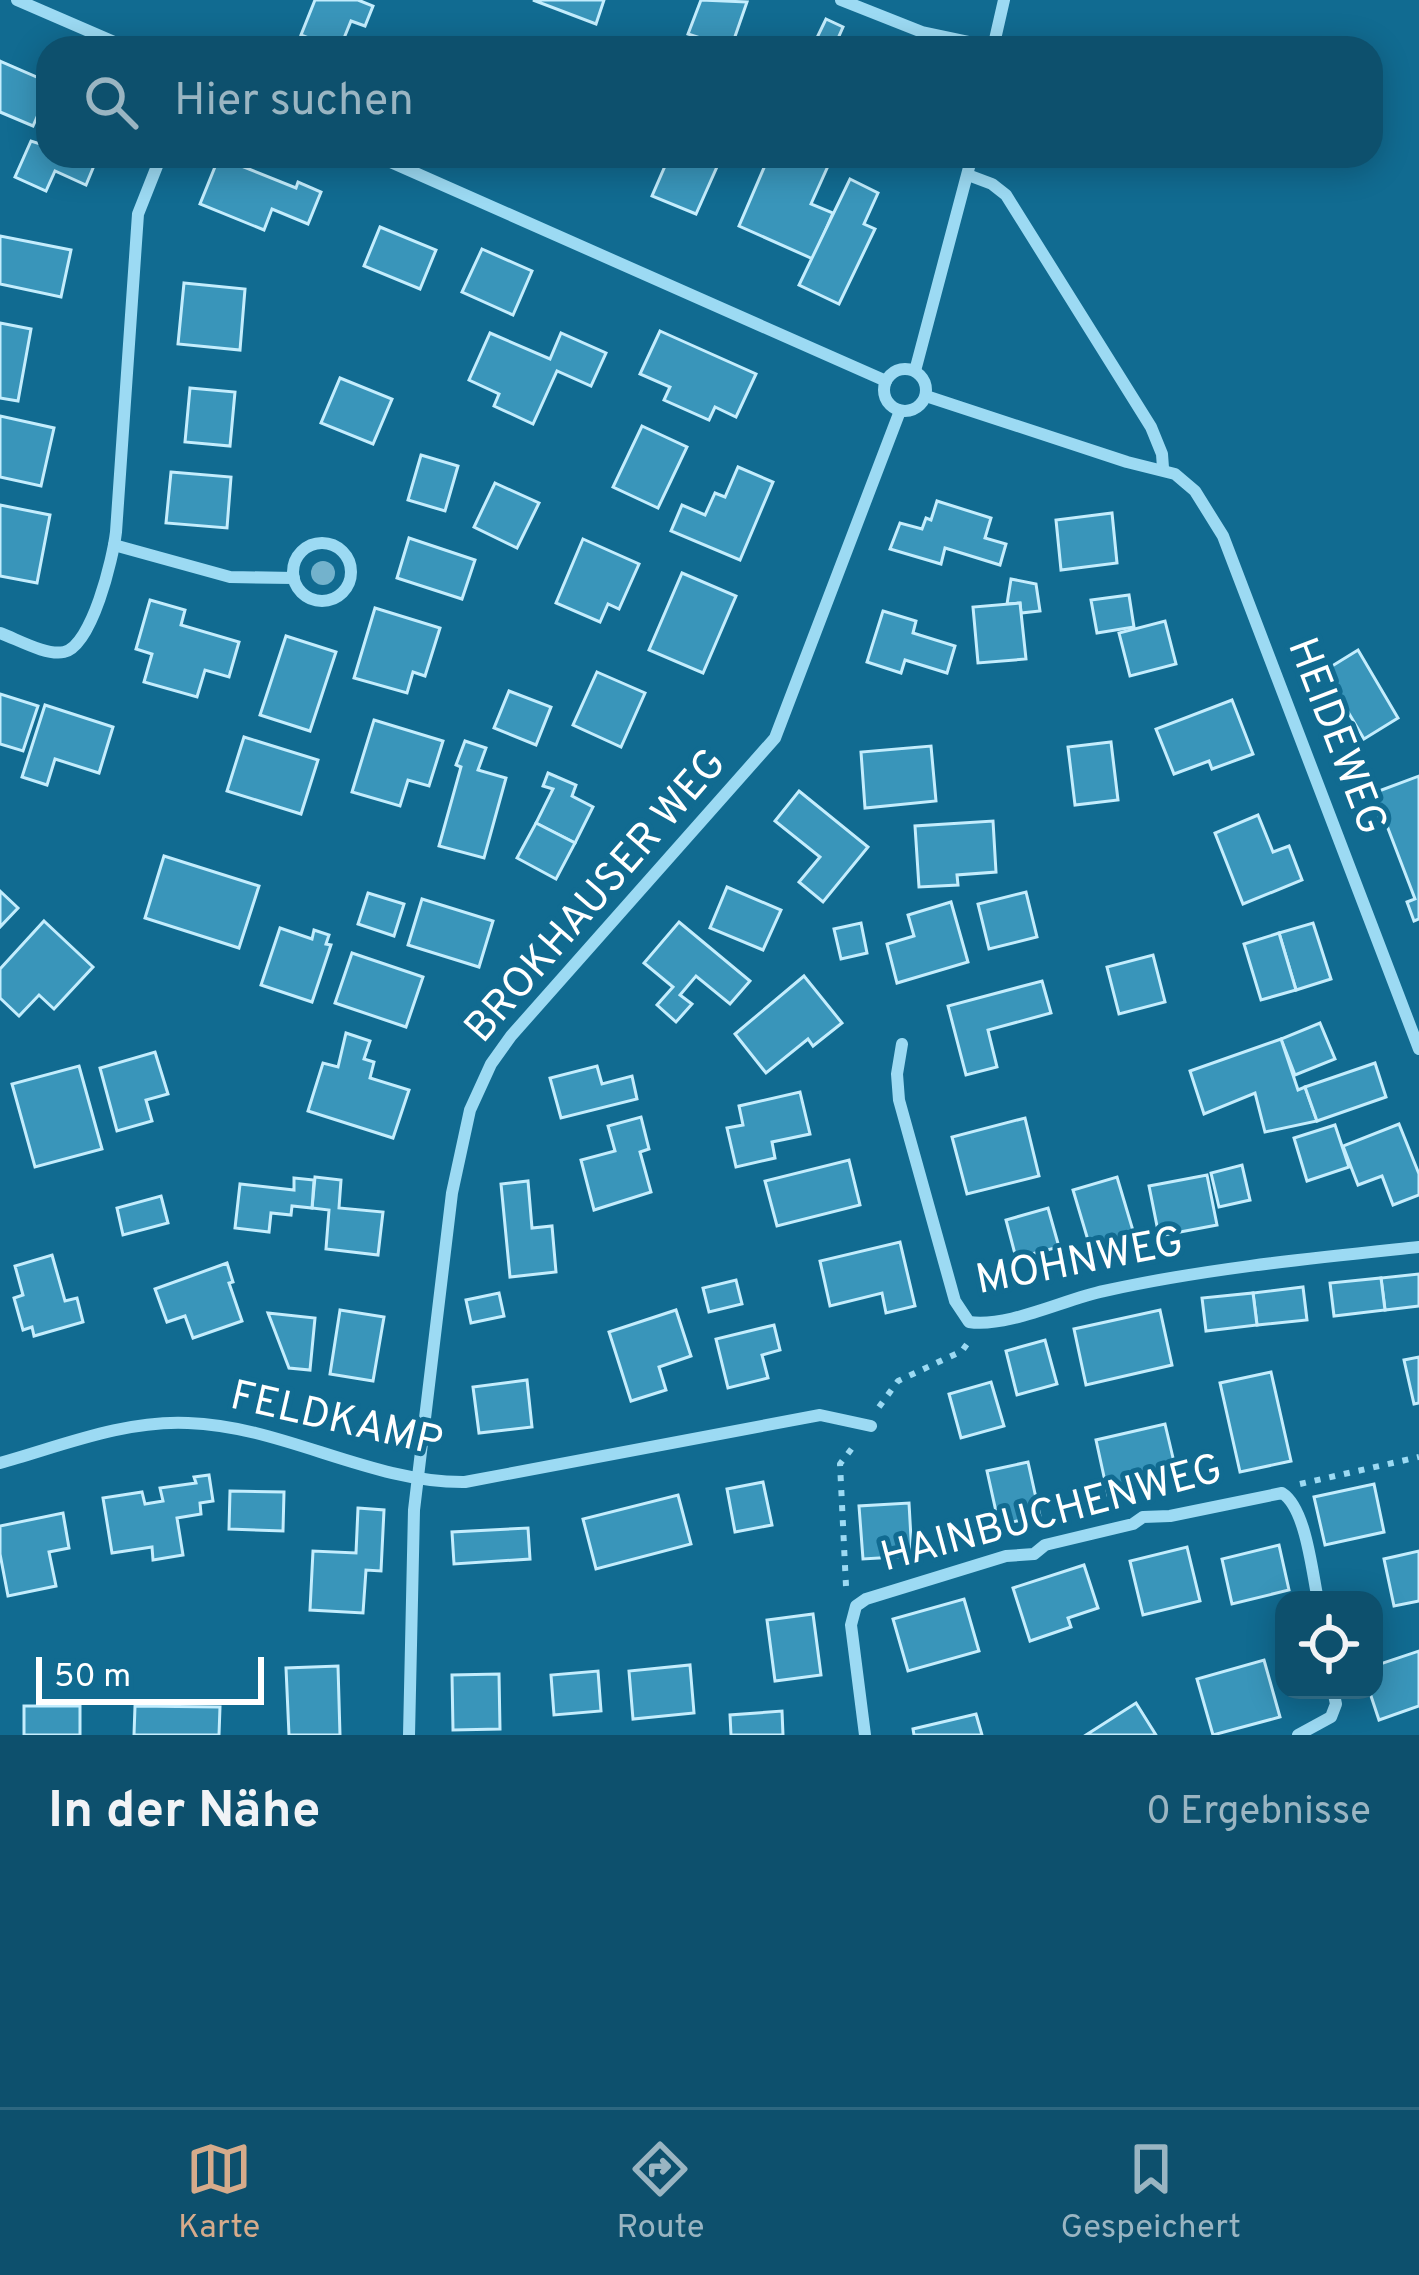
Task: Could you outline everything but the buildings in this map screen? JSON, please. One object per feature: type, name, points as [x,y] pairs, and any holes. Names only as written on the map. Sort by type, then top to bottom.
[{"type":"street","points":[[17,0],[100,36]]},
{"type":"street","points":[[841,0],[941,36]]},
{"type":"street","points":[[996,36],[1004,0]]},
{"type":"street","points":[[0,633],[54,652],[74,648],[85,635],[114,545],[138,214],[156,168]]},
{"type":"street","points":[[404,168],[886,381]]},
{"type":"street","points":[[915,371],[970,168]]},
{"type":"street","name":"HEIDEWEG","points":[[968,176],[992,184],[1006,196],[1151,427],[1163,468],[1195,491],[1223,536],[1419,1049]]},
{"type":"street","points":[[895,371],[915,371],[925,382],[926,396],[913,410],[900,410],[886,399],[886,381],[895,371]]},
{"type":"street","points":[[926,396],[1127,462],[1163,468]]},
{"type":"street","name":"BROKHAUSER WEG","points":[[409,1735],[417,1479],[460,1144],[483,1081],[511,1036],[775,738],[900,410]]},
{"type":"street","points":[[318,544],[343,552],[351,568],[347,587],[323,601],[304,595],[294,578],[297,559],[318,544]]},
{"type":"street","points":[[114,545],[230,578],[294,578]]},
{"type":"street","name":"MOHNWEG","points":[[902,1044],[899,1100],[955,1301],[969,1322],[995,1322],[1102,1291],[1176,1277],[1419,1247]]},
{"type":"street","name":"FELDKAMP","points":[[0,1463],[131,1427],[192,1423],[226,1427],[417,1479],[480,1481],[820,1415],[871,1426]]},
{"type":"street","name":"HAINBUCHENWEG","points":[[865,1735],[851,1625],[856,1606],[866,1599],[1006,1556],[1034,1554],[1045,1545],[1133,1524],[1143,1517],[1170,1516],[1269,1493],[1288,1495],[1298,1514],[1316,1591]]},
{"type":"street","points":[[1298,1735],[1331,1717],[1335,1699]]},
{"type":"path","points":[[856,1606],[847,1595],[840,1464],[871,1426],[891,1386],[962,1351],[969,1322]]},
{"type":"path","points":[[1288,1495],[1302,1483],[1419,1456]]}]
